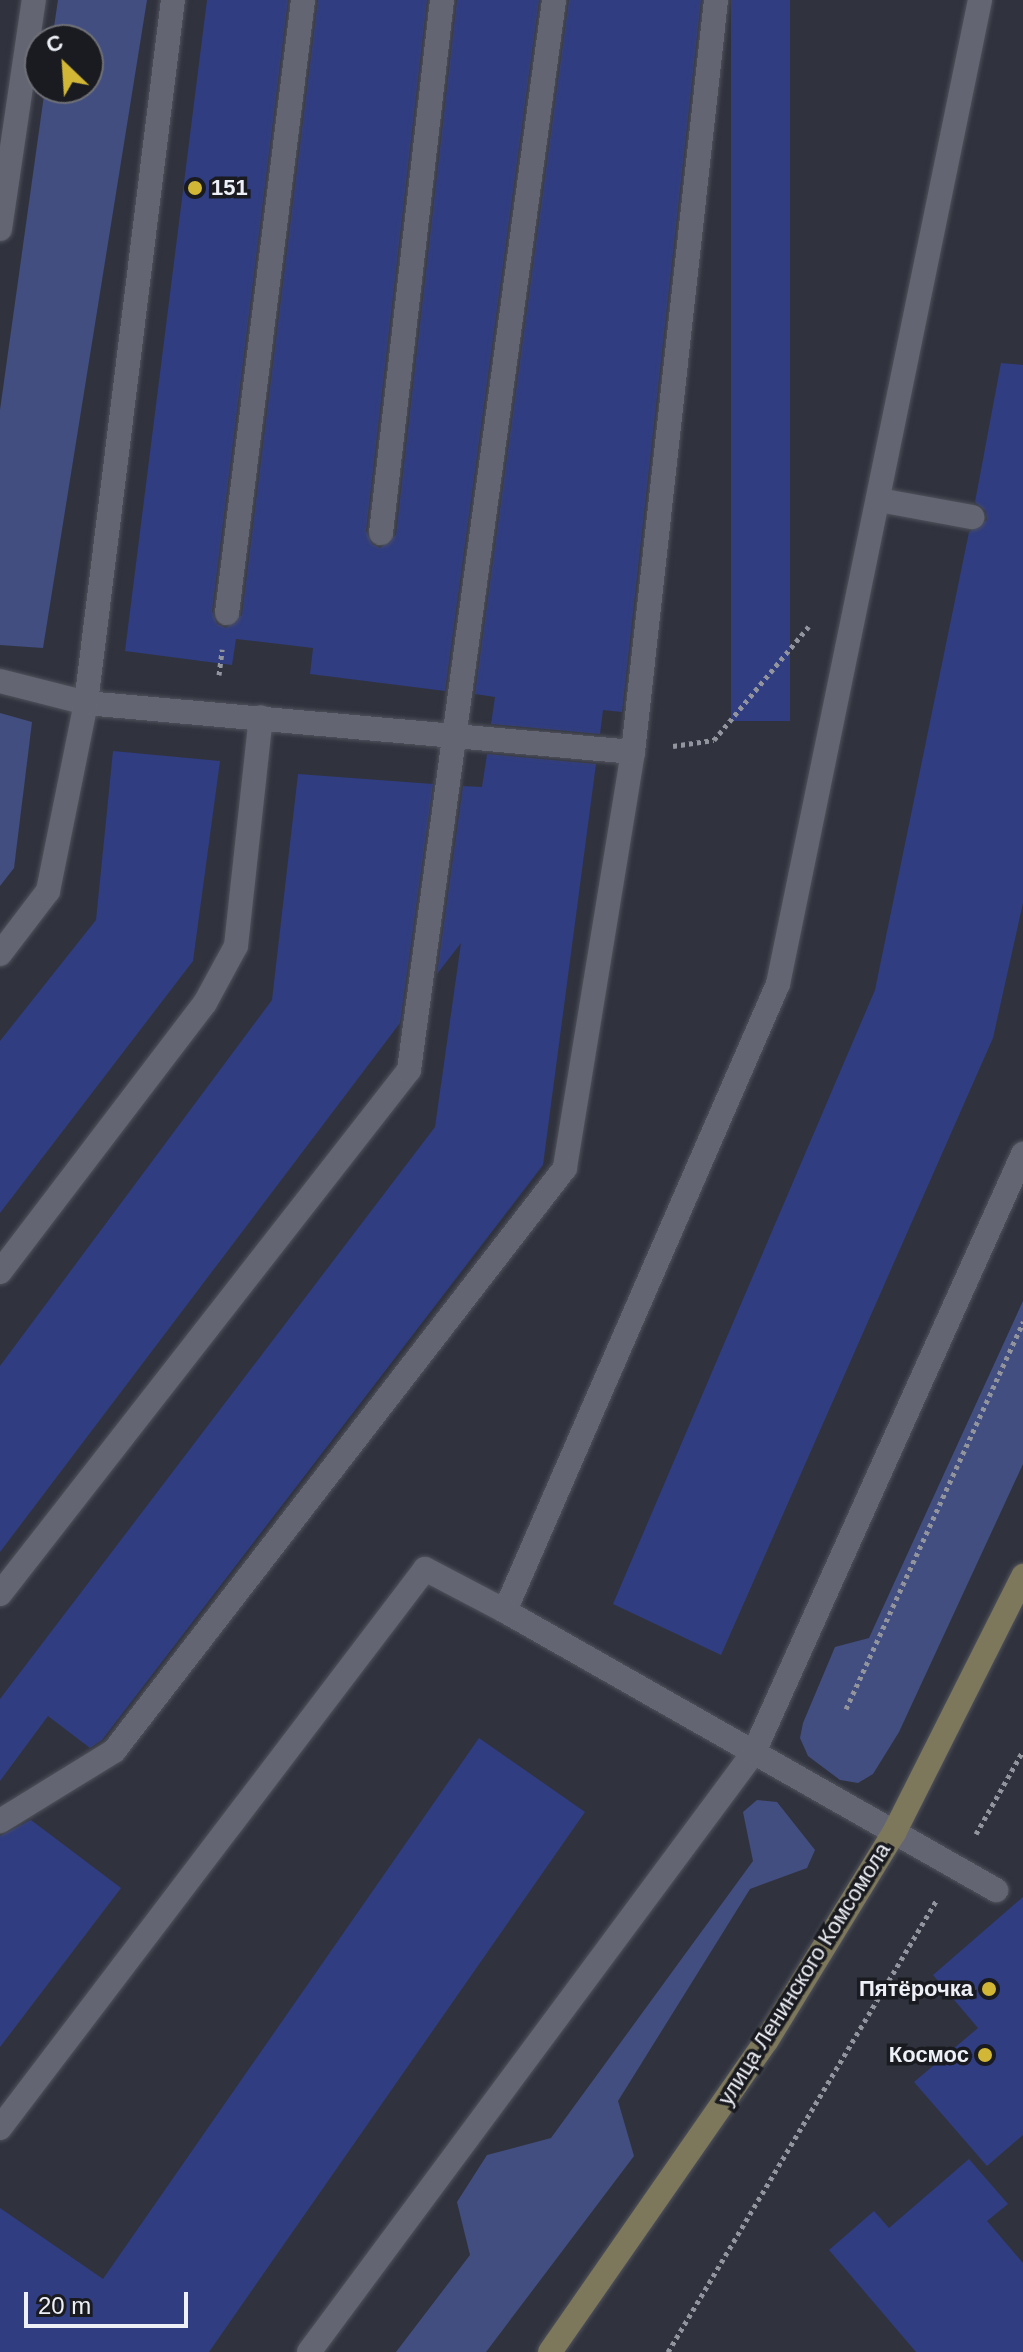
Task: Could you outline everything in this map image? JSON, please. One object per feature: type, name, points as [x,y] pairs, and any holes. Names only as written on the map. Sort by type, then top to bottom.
[{"type":"main road","name":"улица Ленинского Комсомола","points":[[554,2351],[767,2040],[894,1833],[1023,1576]]},
{"type":"street","points":[[0,229],[6,156],[34,0]]},
{"type":"street","points":[[0,954],[48,891],[86,703],[173,0]]},
{"type":"street","points":[[227,613],[303,0]]},
{"type":"street","points":[[381,533],[442,0]]},
{"type":"street","points":[[0,1594],[409,1070],[554,0]]},
{"type":"street","points":[[0,1821],[114,1751],[565,1168],[633,752],[716,0]]},
{"type":"street","points":[[505,1611],[778,984],[980,0]]},
{"type":"street","points":[[879,500],[972,517]]},
{"type":"street","points":[[0,681],[86,703],[633,752]]},
{"type":"street","points":[[0,1272],[205,1003],[236,946],[261,717]]},
{"type":"street","points":[[309,2352],[754,1752],[1023,1154]]},
{"type":"street","points":[[0,2128],[425,1569],[505,1611],[996,1890]]},
{"type":"path","points":[[213,714],[227,613]]},
{"type":"path","points":[[633,752],[714,740],[819,613]]},
{"type":"path","points":[[846,1709],[1023,1322]]},
{"type":"path","points":[[668,2352],[1023,1751]]},
{"type":"shaded area","points":[[58,0],[147,0],[43,648],[0,645],[0,410],[43,104],[104,104],[104,24],[54,24]]},
{"type":"shaded area","points":[[0,713],[32,722],[14,868],[0,886]]},
{"type":"shaded area","points":[[1023,1301],[1023,1464],[899,1732],[873,1774],[858,1783],[840,1780],[808,1756],[800,1738],[803,1723],[835,1647],[869,1638]]},
{"type":"shaded area","points":[[757,1800],[777,1802],[815,1850],[807,1868],[750,1889],[618,2101],[634,2156],[486,2352],[396,2352],[470,2255],[457,2202],[487,2155],[551,2138],[753,1861],[743,1812]]},
{"type":"building","points":[[207,0],[288,0],[212,611],[217,624],[226,628],[242,615],[318,0],[427,0],[366,531],[372,544],[380,548],[396,535],[457,0],[539,0],[445,691],[310,674],[313,648],[236,639],[232,665],[125,651]]},
{"type":"building","points":[[569,0],[701,0],[622,712],[603,710],[600,734],[491,724],[495,697],[475,694]]},
{"type":"building","points":[[731,0],[790,0],[790,721],[731,721]]},
{"type":"building","points":[[1001,363],[1023,365],[1023,903],[993,1038],[721,1655],[613,1604],[875,990],[969,532],[987,520],[986,511],[975,502]]},
{"type":"building","points":[[113,751],[220,761],[193,961],[0,1213],[0,1041],[96,920]]},
{"type":"building","points":[[487,754],[596,764],[543,1165],[102,1740],[90,1748],[48,1716],[0,1781],[0,1699],[435,1127],[461,943],[437,974],[463,786],[482,787]]},
{"type":"building","points":[[298,774],[433,784],[400,1023],[0,1552],[0,1366],[272,1000]]},
{"type":"building","points":[[479,1738],[585,1812],[209,2352],[0,2352],[0,2208],[103,2279]]},
{"type":"building","points":[[31,1820],[121,1888],[0,2047],[0,1836]]},
{"type":"building","name":"Космос","points":[[1023,1897],[1023,2135],[987,2166],[914,2082],[978,2028],[933,1975]]},
{"type":"building","points":[[969,2159],[1008,2204],[987,2221],[1023,2263],[1023,2352],[916,2352],[829,2250],[874,2211],[889,2228]]},
{"type":"place","name":"151","points":[[195,188]]},
{"type":"place","name":"Пятёрочка","points":[[989,1989]]},
{"type":"place","name":"Космос","points":[[985,2055]]}]
